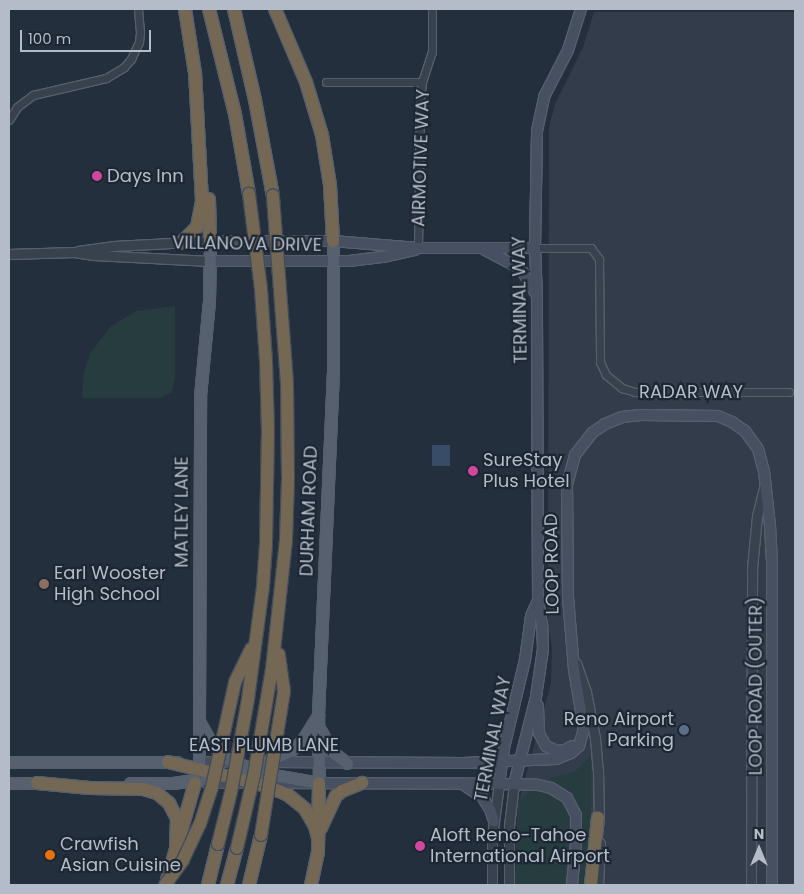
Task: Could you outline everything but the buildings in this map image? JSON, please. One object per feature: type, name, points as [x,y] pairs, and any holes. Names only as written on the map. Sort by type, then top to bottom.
[{"type":"highway","points":[[181,243],[197,226],[201,208],[194,73],[185,9]]},
{"type":"highway","points":[[208,885],[243,729],[257,638],[266,544],[268,416],[264,321],[248,194],[235,114],[209,9]]},
{"type":"highway","points":[[227,885],[254,775],[277,634],[286,540],[288,480],[285,345],[273,196],[256,100],[234,9]]},
{"type":"highway","points":[[275,9],[306,82],[322,136],[330,185],[333,241]]},
{"type":"highway","points":[[194,73],[202,104],[206,144],[210,241]]},
{"type":"highway","points":[[249,885],[261,835],[284,692],[277,634]]},
{"type":"highway","points":[[166,885],[183,860],[200,824],[212,787],[235,682],[257,638]]},
{"type":"highway","points":[[168,762],[197,773],[226,775],[277,790],[299,802],[316,826],[318,838]]},
{"type":"highway","points":[[166,885],[197,773]]},
{"type":"highway","points":[[37,783],[90,788],[143,789],[157,793],[169,804],[177,819],[176,850]]},
{"type":"highway","points":[[311,885],[317,861],[319,783]]},
{"type":"highway","points":[[318,838],[326,815],[336,796],[362,783]]},
{"type":"highway","points":[[591,885],[598,817]]},
{"type":"main road","name":"TERMINAL WAY","points":[[514,784],[539,680],[543,637],[538,600],[537,297],[535,248],[537,131],[540,113],[551,81],[575,33],[581,9]]},
{"type":"main road","name":"VILLANOVA DRIVE","points":[[210,241],[333,241],[418,248],[535,248]]},
{"type":"main road","name":"MATLEY LANE","points":[[197,773],[199,721],[200,396],[208,318],[210,241]]},
{"type":"main road","name":"DURHAM ROAD","points":[[319,783],[318,719],[333,373],[333,241]]},
{"type":"main road","name":"VILLANOVA DRIVE","points":[[210,261],[333,261],[384,257],[418,248]]},
{"type":"main road","points":[[482,248],[521,269],[537,297]]},
{"type":"main road","name":"LOOP ROAD","points":[[572,654],[568,597],[568,478],[574,455],[592,432],[613,420],[631,416],[702,415],[725,418],[739,426],[754,443],[762,463],[764,486]]},
{"type":"main road","name":"LOOP ROAD (OUTER)","points":[[764,486],[770,525],[772,559],[772,885]]},
{"type":"main road","name":"TERMINAL WAY","points":[[499,784],[502,761],[525,660],[531,616],[538,600]]},
{"type":"main road","points":[[519,760],[556,760],[576,750],[581,740],[583,723],[572,654]]},
{"type":"main road","points":[[539,680],[538,728],[546,746],[557,751],[568,749],[579,736],[583,723]]},
{"type":"main road","points":[[226,775],[250,769],[290,751],[302,741],[318,719]]},
{"type":"main road","points":[[318,719],[331,751],[347,763]]},
{"type":"main road","points":[[199,721],[210,742],[223,757],[250,769],[319,783]]},
{"type":"main road","name":"EAST PLUMB LANE","points":[[197,773],[233,762],[347,763],[519,760]]},
{"type":"main road","name":"EAST PLUMB LANE","points":[[9,762],[168,762]]},
{"type":"main road","points":[[9,768],[122,767],[148,762]]},
{"type":"main road","points":[[9,783],[173,783],[197,773],[255,783],[514,784],[551,788],[562,794],[571,803],[577,821],[572,885]]},
{"type":"main road","points":[[458,784],[472,789],[483,798],[490,809],[494,821]]},
{"type":"street","points":[[9,120],[17,107],[33,95],[106,78],[124,67],[139,42],[138,9]]},
{"type":"street","name":"AIRMOTIVE WAY","points":[[418,248],[420,99],[422,82],[432,52],[432,9]]},
{"type":"street","points":[[326,82],[422,82]]},
{"type":"street","name":"VILLANOVA DRIVE","points":[[9,254],[74,252],[113,246],[210,241]]},
{"type":"street","name":"RADAR WAY","points":[[535,248],[591,248],[599,259],[600,362],[606,375],[622,388],[635,392],[789,392]]},
{"type":"street","name":"VILLANOVA DRIVE","points":[[74,252],[94,256],[210,261]]},
{"type":"street","points":[[750,885],[751,591],[754,531],[764,486]]},
{"type":"street","points":[[572,654],[586,692],[595,738],[598,770],[600,851],[598,885]]},
{"type":"street","name":"TERMINAL WAY","points":[[492,885],[494,821],[499,784]]},
{"type":"street","name":"TERMINAL WAY","points":[[509,885],[509,826],[514,784]]},
{"type":"shaded area","points":[[594,12],[795,12],[795,885],[515,885],[518,805],[551,683],[552,647],[548,624],[549,127],[555,104],[583,47]]},
{"type":"green space","points":[[175,306],[175,378],[172,392],[160,398],[82,398],[84,372],[90,354],[110,327],[136,311]]},
{"type":"green space","points":[[591,755],[591,836],[586,885],[577,885],[581,836],[578,808],[575,800],[564,789],[551,781],[551,777],[575,772]]},
{"type":"green space","points":[[532,790],[544,791],[554,795],[563,803],[569,817],[569,843],[564,885],[516,885],[519,805],[523,798]]},
{"type":"water","points":[[432,445],[450,445],[450,466],[432,466]]},
{"type":"place","name":"Days Inn","points":[[97,176]]},
{"type":"place","name":"SureStay Plus Hotel","points":[[473,471]]},
{"type":"place","name":"Earl Wooster High School","points":[[44,584]]},
{"type":"place","name":"Reno Airport Parking","points":[[684,730]]},
{"type":"place","name":"Aloft Reno-Tahoe International Airport","points":[[420,846]]},
{"type":"place","name":"Crawfish Asian Cuisine","points":[[50,855]]}]
